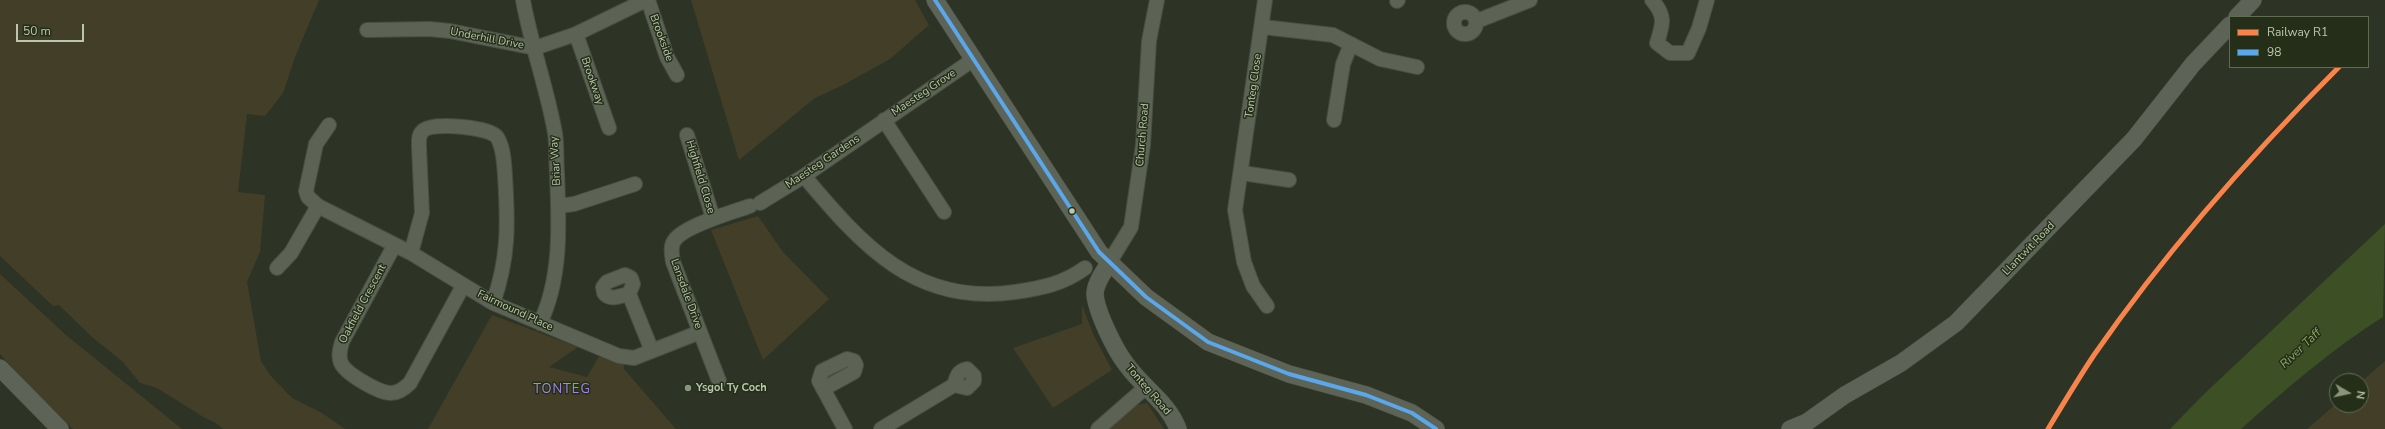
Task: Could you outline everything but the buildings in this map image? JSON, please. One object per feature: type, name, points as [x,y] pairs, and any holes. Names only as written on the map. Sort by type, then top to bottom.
[{"type":"main road","points":[[935,0],[1099,252],[1146,297],[1208,342],[1289,374],[1366,395],[1412,413],[1436,429]]},
{"type":"main road","points":[[2238,16],[2253,0]]},
{"type":"main road","name":"Llantwit Road","points":[[1790,429],[1807,422],[1845,395],[1901,363],[1956,323],[2134,140],[2193,64],[2229,26]]},
{"type":"main road","name":"Tonteg Road","points":[[1109,263],[1098,280],[1095,293],[1100,311],[1125,364],[1170,414],[1178,429]]},
{"type":"main road","points":[[0,368],[60,429]]},
{"type":"street","name":"Briar Way","points":[[523,0],[555,134],[559,206],[558,236],[554,270],[548,302],[540,323]]},
{"type":"street","name":"Underhill Drive","points":[[367,30],[443,30],[535,48],[576,34],[647,0]]},
{"type":"street","name":"Brookside","points":[[647,0],[667,57],[677,75]]},
{"type":"street","name":"Church Road","points":[[1109,263],[1132,227],[1143,145],[1149,41],[1157,0]]},
{"type":"street","name":"Tonteg Close","points":[[1265,0],[1263,27],[1242,173],[1235,210],[1244,262],[1253,286],[1267,306]]},
{"type":"street","points":[[1477,21],[1530,0]]},
{"type":"street","points":[[1655,4],[1664,23],[1657,43],[1670,54],[1688,53],[1700,28],[1707,0]]},
{"type":"street","points":[[1263,27],[1333,35],[1380,59],[1417,67]]},
{"type":"street","name":"Brookway","points":[[576,34],[608,128]]},
{"type":"street","points":[[1334,120],[1342,64],[1351,44]]},
{"type":"street","name":"Maesteg Grove","points":[[944,212],[884,120],[974,59]]},
{"type":"street","name":"Maesteg Gardens","points":[[755,204],[804,176],[884,120]]},
{"type":"street","name":"Fairmound Place","points":[[329,125],[316,144],[306,191],[308,197],[318,206],[411,254],[493,303],[626,358],[634,358],[700,332]]},
{"type":"street","points":[[411,254],[422,213],[419,137],[422,131],[434,126],[483,129],[492,133],[501,146],[504,159],[508,238],[501,279],[493,303]]},
{"type":"street","name":"Highfield Close","points":[[688,135],[713,218]]},
{"type":"street","points":[[1242,173],[1289,180]]},
{"type":"street","points":[[804,176],[850,228],[872,248],[894,266],[921,282],[944,289],[978,294],[1005,294],[1058,284],[1085,268]]},
{"type":"street","points":[[559,206],[574,204],[635,184]]},
{"type":"street","name":"Lansdale Drive","points":[[719,381],[673,262],[672,246],[675,239],[713,218],[755,204]]},
{"type":"street","points":[[277,268],[291,253],[318,206]]},
{"type":"street","name":"Oakfield Crescent","points":[[394,246],[339,350],[339,356],[346,369],[380,390],[391,393],[398,391],[410,383],[463,286]]},
{"type":"street","points":[[629,294],[652,351]]},
{"type":"street","points":[[881,429],[954,385]]},
{"type":"street","points":[[1098,429],[1146,387]]},
{"type":"street","points":[[823,389],[845,429]]},
{"type":"shaded area","points":[[0,0],[319,0],[295,57],[283,93],[265,116],[247,114],[238,192],[265,195],[260,252],[247,282],[261,361],[270,375],[292,398],[322,413],[345,429],[223,429],[216,423],[205,418],[157,388],[140,383],[123,362],[92,337],[59,305],[53,306],[0,256]]},
{"type":"shaded area","points":[[691,0],[915,0],[929,25],[890,59],[845,84],[815,98],[739,160]]},
{"type":"shaded area","points":[[758,216],[783,252],[829,299],[763,360],[711,230]]},
{"type":"shaded area","points":[[0,274],[66,335],[182,429],[73,429],[42,400],[0,354]]},
{"type":"shaded area","points":[[1082,305],[1094,336],[1112,370],[1053,408],[1013,348],[1082,324]]},
{"type":"shaded area","points":[[492,315],[578,347],[549,367],[587,377],[599,356],[624,365],[624,369],[676,429],[428,429]]},
{"type":"shaded area","points":[[2385,361],[2385,429],[2307,429],[2329,410],[2329,413],[2369,413],[2369,375]]},
{"type":"shaded area","points":[[1147,403],[1164,429],[1104,429],[1137,405]]},
{"type":"water","name":"River Taff","points":[[2385,224],[2383,317],[2364,329],[2328,356],[2241,429],[2170,429],[2204,394]]},
{"type":"rail line","name":"R1","points":[[2048,429],[2094,355],[2150,279],[2210,205],[2241,170],[2338,68]]},
{"type":"transit line","name":"98","points":[[935,0],[1099,252],[1146,297],[1208,342],[1289,374],[1366,395],[1412,413],[1436,429]]},
{"type":"place","name":"Ysgol Ty Coch","points":[[688,388]]},
{"type":"district","name":"TONTEG","points":[[562,390]]}]
